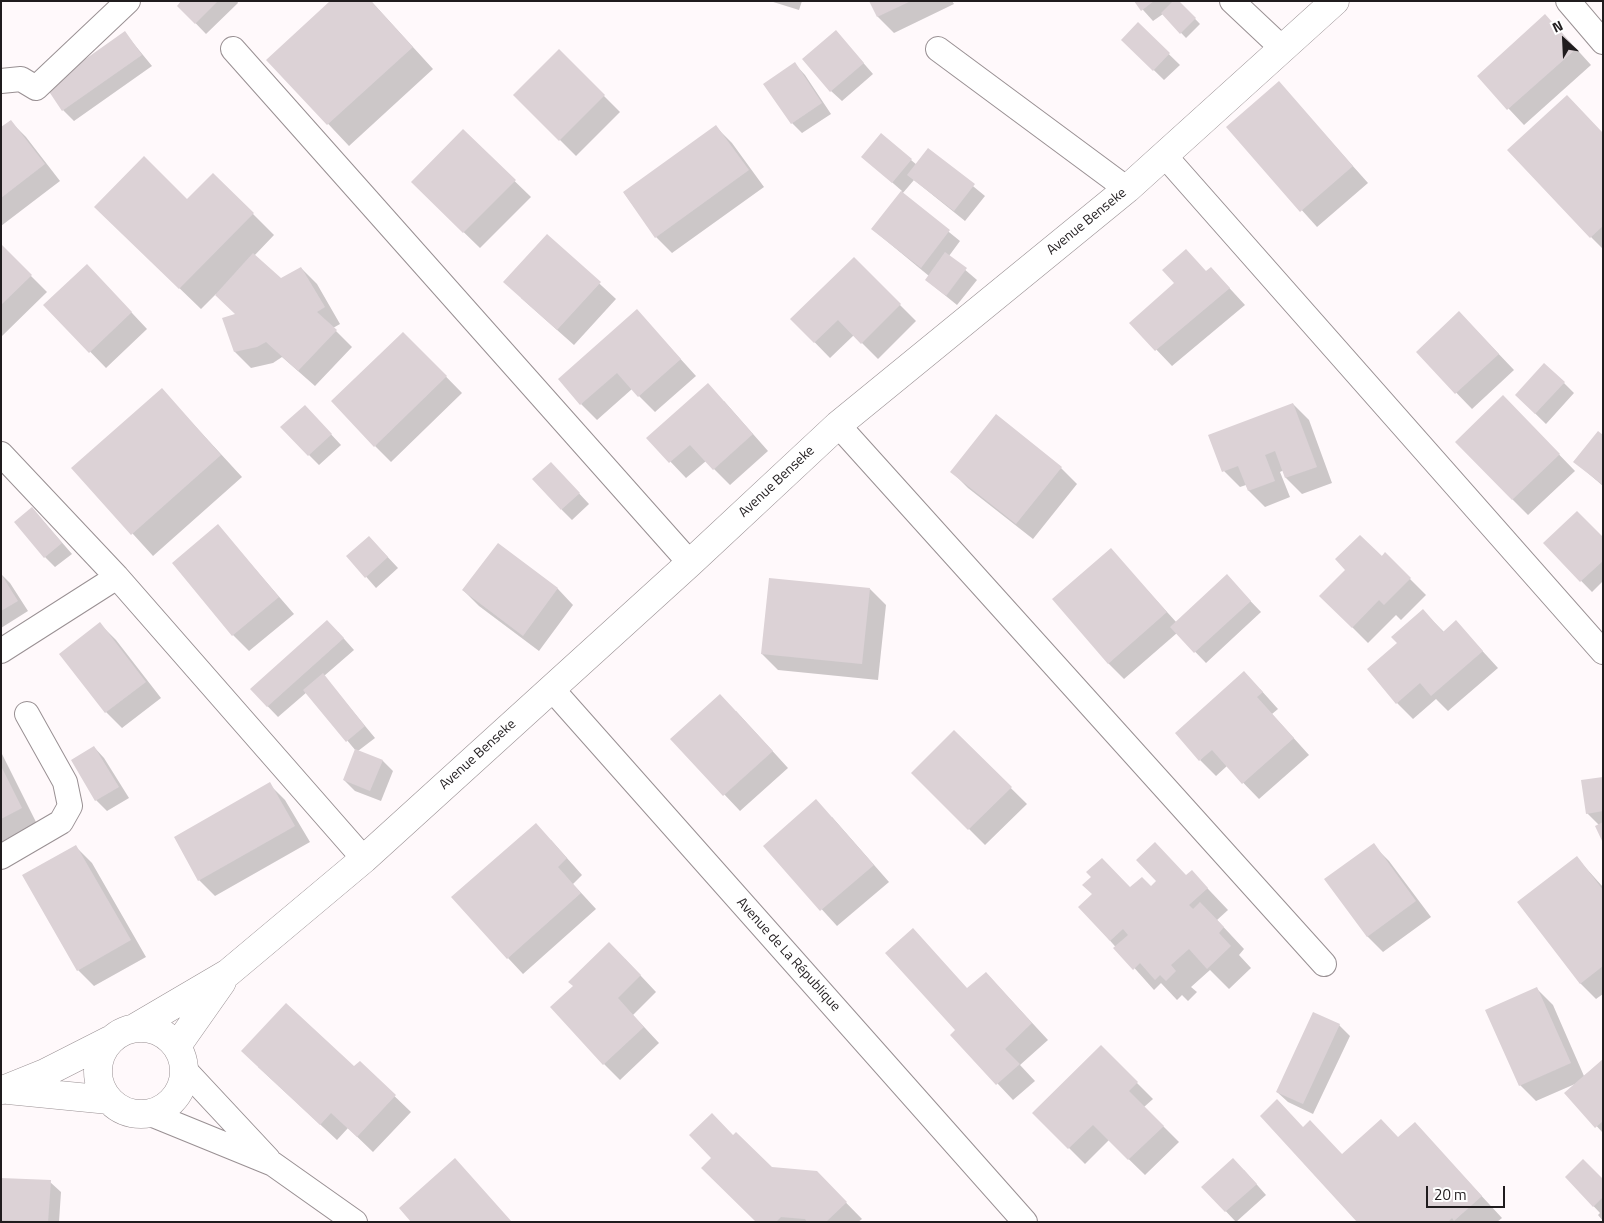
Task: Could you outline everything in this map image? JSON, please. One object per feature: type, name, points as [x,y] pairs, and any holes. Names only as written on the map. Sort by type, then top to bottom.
[{"type":"street","points":[[1,81],[21,79],[36,88],[128,1]]},
{"type":"street","points":[[1232,1],[1283,49]]},
{"type":"street","name":"Avenue Benseke","points":[[228,973],[364,859],[690,563],[838,425],[1127,189],[1334,1]]},
{"type":"street","points":[[1568,1],[1603,42]]},
{"type":"street","points":[[233,49],[690,563]]},
{"type":"street","points":[[938,49],[1127,189]]},
{"type":"street","points":[[1164,156],[1603,652]]},
{"type":"street","points":[[838,425],[1324,964]]},
{"type":"street","points":[[1,454],[117,577],[364,859]]},
{"type":"street","points":[[1,651],[117,577]]},
{"type":"street","name":"Avenue de La République","points":[[551,688],[1025,1222]]},
{"type":"street","points":[[1,857],[61,822],[70,806],[65,782],[27,714]]},
{"type":"street","points":[[2,1090],[45,1073],[122,1032],[136,1028],[228,973]]},
{"type":"street","points":[[148,1113],[167,1105],[180,1089],[180,1057],[228,973]]},
{"type":"street","points":[[136,1028],[159,1031],[273,1164]]},
{"type":"street","points":[[110,1040],[102,1051],[98,1070],[102,1089],[109,1100],[127,1112],[148,1113],[273,1164],[355,1222]]},
{"type":"street","points":[[2,1090],[109,1100]]},
{"type":"building","points":[[181,1],[218,1],[195,24],[177,6]]},
{"type":"building","points":[[330,1],[371,1],[413,47],[327,125],[266,60]]},
{"type":"building","points":[[869,1],[911,1],[877,17]]},
{"type":"building","points":[[1134,1],[1154,1],[1141,11]]},
{"type":"building","points":[[1173,1],[1179,1],[1196,18],[1180,34],[1161,13]]},
{"type":"building","points":[[1545,14],[1576,49],[1507,110],[1477,76]]},
{"type":"building","points":[[1138,22],[1170,53],[1153,71],[1121,40]]},
{"type":"building","points":[[836,30],[864,63],[830,92],[802,59]]},
{"type":"building","points":[[125,31],[142,55],[62,111],[46,87]]},
{"type":"building","points":[[559,49],[605,95],[559,141],[513,95]]},
{"type":"building","points":[[795,62],[822,103],[791,124],[763,84]]},
{"type":"building","points":[[1279,81],[1353,166],[1300,212],[1226,127]]},
{"type":"building","points":[[1567,95],[1603,133],[1603,226],[1590,238],[1507,150]]},
{"type":"building","points":[[11,120],[45,164],[1,198],[1,127]]},
{"type":"building","points":[[716,125],[749,170],[655,238],[623,192]]},
{"type":"building","points":[[463,129],[516,180],[463,233],[411,182]]},
{"type":"building","points":[[881,133],[912,159],[892,183],[861,157]]},
{"type":"building","points":[[928,148],[975,184],[954,211],[907,175]]},
{"type":"building","points":[[144,156],[187,199],[213,173],[254,213],[179,289],[94,207]]},
{"type":"building","points":[[901,191],[950,230],[921,268],[871,229]]},
{"type":"building","points":[[547,234],[601,282],[557,330],[503,282]]},
{"type":"building","points":[[1,244],[32,275],[1,305]]},
{"type":"building","points":[[1186,249],[1206,271],[1211,267],[1230,288],[1155,351],[1129,323],[1174,283],[1162,270]]},
{"type":"building","points":[[945,252],[967,268],[946,296],[925,280]]},
{"type":"building","points":[[253,253],[281,278],[301,267],[325,307],[317,312],[337,330],[298,371],[266,342],[257,347],[234,352],[222,318],[235,314],[215,295]]},
{"type":"building","points":[[854,257],[901,304],[861,344],[838,320],[814,343],[790,319]]},
{"type":"building","points":[[87,264],[132,312],[89,353],[43,305]]},
{"type":"building","points":[[637,309],[681,359],[638,397],[617,373],[580,405],[558,379]]},
{"type":"building","points":[[1459,311],[1499,354],[1455,394],[1416,352]]},
{"type":"building","points":[[403,332],[447,376],[374,447],[331,401]]},
{"type":"building","points":[[1544,363],[1565,382],[1535,414],[1515,395]]},
{"type":"building","points":[[708,383],[753,434],[713,470],[690,445],[669,463],[646,438]]},
{"type":"building","points":[[162,388],[221,455],[131,535],[71,468]]},
{"type":"building","points":[[1503,395],[1560,454],[1512,500],[1455,442]]},
{"type":"building","points":[[1293,403],[1317,467],[1285,478],[1275,451],[1265,455],[1275,481],[1248,491],[1238,466],[1222,472],[1208,435]]},
{"type":"building","points":[[305,405],[332,434],[308,456],[280,427]]},
{"type":"building","points":[[996,414],[1062,467],[1016,524],[950,472]]},
{"type":"building","points":[[1598,431],[1603,435],[1603,485],[1573,462]]},
{"type":"building","points":[[551,462],[580,493],[561,510],[532,479]]},
{"type":"building","points":[[32,507],[62,543],[44,558],[14,522]]},
{"type":"building","points":[[1577,511],[1603,537],[1603,561],[1580,582],[1543,543]]},
{"type":"building","points":[[218,524],[279,597],[232,636],[172,563]]},
{"type":"building","points":[[1360,535],[1382,556],[1385,552],[1411,578],[1384,605],[1379,600],[1352,628],[1319,596],[1345,570],[1335,559]]},
{"type":"building","points":[[369,536],[388,557],[365,578],[346,556]]},
{"type":"building","points":[[498,543],[558,588],[523,636],[462,590]]},
{"type":"building","points":[[1111,548],[1167,612],[1108,664],[1052,599]]},
{"type":"building","points":[[1,574],[18,601],[1,611]]},
{"type":"building","points":[[1227,574],[1251,601],[1194,653],[1170,627]]},
{"type":"building","points":[[769,578],[870,588],[862,664],[761,654]]},
{"type":"building","points":[[1423,609],[1443,632],[1456,620],[1483,651],[1431,696],[1420,683],[1396,704],[1367,669],[1397,643],[1391,637]]},
{"type":"building","points":[[327,620],[344,638],[267,707],[250,689]]},
{"type":"building","points":[[100,622],[146,682],[105,713],[59,654]]},
{"type":"building","points":[[1244,671],[1263,692],[1257,697],[1294,738],[1242,784],[1212,750],[1199,761],[1175,733]]},
{"type":"building","points":[[323,673],[365,726],[346,742],[303,690]]},
{"type":"building","points":[[720,694],[773,751],[723,796],[670,739]]},
{"type":"building","points":[[954,730],[1012,787],[968,830],[911,773]]},
{"type":"building","points":[[94,746],[119,787],[95,801],[71,760]]},
{"type":"building","points":[[355,749],[383,760],[370,791],[343,780]]},
{"type":"building","points":[[1,766],[22,808],[1,819]]},
{"type":"building","points":[[1603,777],[1603,811],[1586,814],[1581,780]]},
{"type":"building","points":[[270,782],[295,826],[198,881],[174,837]]},
{"type":"building","points":[[816,799],[874,865],[820,911],[763,846]]},
{"type":"building","points":[[1603,822],[1603,843],[1595,826]]},
{"type":"building","points":[[536,823],[567,858],[558,867],[581,893],[507,959],[451,897]]},
{"type":"building","points":[[1155,842],[1186,875],[1192,870],[1208,888],[1189,905],[1193,909],[1200,902],[1224,927],[1219,933],[1231,946],[1207,969],[1189,949],[1171,965],[1176,971],[1166,981],[1160,975],[1155,980],[1140,963],[1133,970],[1113,948],[1128,935],[1123,929],[1110,941],[1078,907],[1092,894],[1082,885],[1091,877],[1086,872],[1102,858],[1130,887],[1142,877],[1151,886],[1156,881],[1136,860]]},
{"type":"building","points":[[1374,843],[1416,901],[1367,937],[1324,879]]},
{"type":"building","points":[[76,845],[131,940],[77,971],[22,875]]},
{"type":"building","points":[[1577,856],[1603,890],[1603,966],[1580,984],[1517,902]]},
{"type":"building","points":[[913,928],[967,988],[986,972],[1032,1023],[1005,1049],[1020,1064],[996,1085],[950,1035],[955,1030],[885,953]]},
{"type":"building","points":[[609,942],[641,975],[618,998],[644,1027],[603,1065],[550,1007],[573,986],[568,982]]},
{"type":"building","points":[[1537,987],[1571,1063],[1519,1086],[1485,1010]]},
{"type":"building","points":[[286,1003],[354,1066],[360,1061],[396,1095],[357,1137],[331,1113],[320,1125],[241,1051]]},
{"type":"building","points":[[1313,1012],[1340,1024],[1303,1104],[1276,1092]]},
{"type":"building","points":[[1101,1045],[1138,1082],[1129,1091],[1164,1126],[1128,1160],[1093,1125],[1068,1149],[1032,1113]]},
{"type":"building","points":[[1603,1059],[1603,1121],[1595,1128],[1564,1093]]},
{"type":"building","points":[[1277,1099],[1303,1127],[1310,1120],[1342,1154],[1381,1119],[1398,1137],[1415,1122],[1482,1196],[1454,1221],[1452,1218],[1448,1222],[1357,1222],[1260,1116]]},
{"type":"building","points":[[712,1113],[733,1135],[736,1132],[772,1167],[817,1171],[847,1202],[826,1222],[807,1222],[805,1219],[781,1217],[776,1222],[756,1222],[701,1168],[711,1158],[689,1135]]},
{"type":"building","points":[[455,1158],[512,1222],[411,1222],[399,1208]]},
{"type":"building","points":[[1233,1158],[1257,1184],[1225,1212],[1201,1187]]},
{"type":"building","points":[[1583,1159],[1603,1179],[1603,1197],[1593,1207],[1565,1177]]},
{"type":"building","points":[[1,1178],[51,1180],[48,1222],[1,1220]]}]
